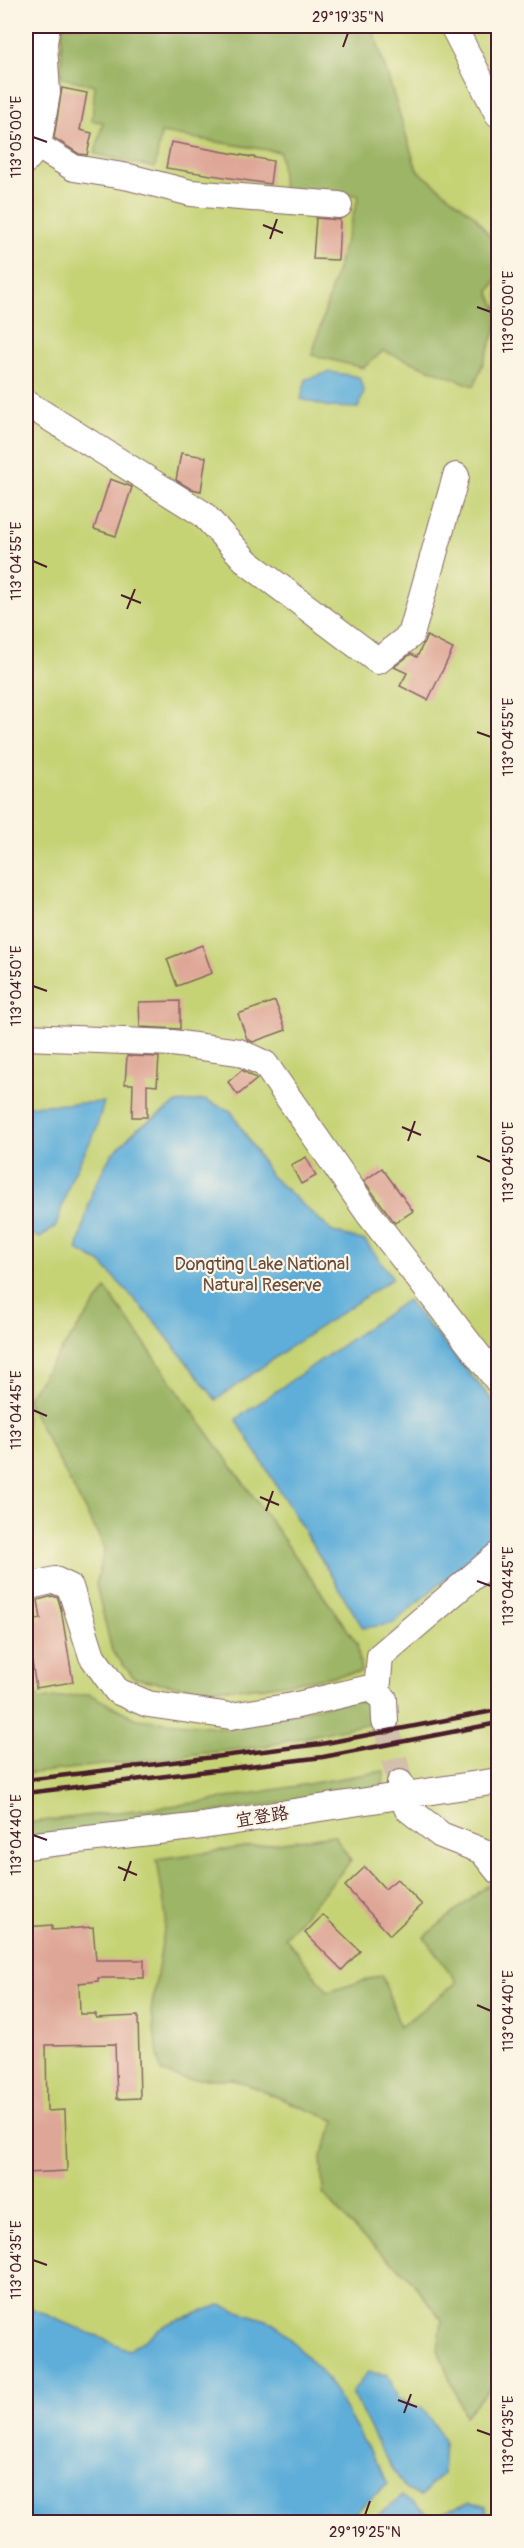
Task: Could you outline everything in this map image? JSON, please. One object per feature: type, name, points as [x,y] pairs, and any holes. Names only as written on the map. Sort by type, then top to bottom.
[{"type":"street","points":[[47,26],[44,43],[47,93],[32,153],[74,168],[129,177],[190,192],[339,206]]},
{"type":"street","points":[[453,26],[498,114]]},
{"type":"street","points":[[26,403],[202,514],[248,563],[378,662],[411,635],[456,476]]},
{"type":"street","points":[[26,1037],[172,1043],[239,1052],[265,1064],[369,1214],[498,1382]]},
{"type":"street","points":[[377,1693],[380,1656],[498,1555]]},
{"type":"street","points":[[26,1587],[55,1580],[70,1587],[92,1656],[117,1691],[148,1704],[231,1716],[293,1706],[370,1688],[384,1698],[385,1721]]},
{"type":"street","name":"宜登路","points":[[26,1846],[202,1826],[401,1789],[498,1781]]},
{"type":"street","points":[[401,1789],[407,1808],[415,1815],[441,1835],[482,1851],[498,1871]]},
{"type":"green space","name":"Dongting Lake National Natural Reserve","points":[[26,26],[498,26],[498,2522],[26,2522]]},
{"type":"green space","points":[[62,26],[372,26],[417,170],[475,216],[498,248],[498,277],[489,292],[498,311],[498,325],[474,386],[383,351],[363,368],[312,355],[359,195],[283,191],[280,152],[161,133],[155,168],[95,154],[103,122],[92,121],[95,85],[61,78]]},
{"type":"green space","points":[[106,1289],[357,1643],[361,1672],[258,1688],[189,1688],[134,1678],[112,1651],[96,1585],[105,1548],[26,1399]]},
{"type":"green space","points":[[26,1673],[40,1700],[89,1694],[137,1719],[227,1728],[353,1699],[372,1705],[371,1723],[265,1746],[26,1774]]},
{"type":"green space","points":[[384,1771],[383,1789],[26,1838],[26,1823],[203,1802]]},
{"type":"green space","points":[[334,1835],[351,1861],[285,1937],[328,1992],[382,1975],[400,2027],[457,1982],[424,1937],[493,1881],[498,1888],[498,2379],[465,2416],[438,2350],[442,2320],[406,2274],[359,2234],[323,2193],[321,2156],[336,2121],[233,2079],[184,2079],[161,2072],[151,2012],[166,1917],[157,1859]]},
{"type":"water","points":[[330,372],[359,377],[364,392],[358,408],[329,407],[301,399],[306,379]]},
{"type":"water","points":[[205,1100],[231,1111],[271,1176],[333,1232],[365,1241],[393,1278],[216,1400],[156,1323],[101,1263],[77,1250],[93,1189],[111,1155],[137,1129],[177,1103]]},
{"type":"water","points":[[104,1102],[95,1132],[71,1179],[56,1226],[40,1238],[26,1231],[26,1106]]},
{"type":"water","points":[[407,1300],[498,1407],[498,1534],[392,1624],[363,1628],[236,1419]]},
{"type":"water","points":[[220,2305],[275,2323],[326,2377],[388,2483],[345,2522],[31,2522],[26,2517],[26,2306],[129,2350],[169,2323]]},
{"type":"water","points":[[368,2372],[388,2375],[398,2399],[422,2408],[444,2442],[442,2473],[421,2496],[406,2490],[382,2452],[352,2392]]},
{"type":"water","points":[[402,2496],[431,2517],[469,2503],[485,2506],[488,2522],[370,2522]]},
{"type":"building","points":[[62,88],[87,93],[80,130],[92,133],[87,155],[79,154],[54,138]]},
{"type":"building","points":[[171,142],[273,161],[270,184],[166,168]]},
{"type":"building","points":[[316,218],[340,220],[338,260],[313,259]]},
{"type":"building","points":[[181,453],[206,457],[201,491],[191,489],[176,480]]},
{"type":"building","points":[[110,479],[132,487],[116,536],[94,529]]},
{"type":"building","points":[[427,636],[453,649],[428,700],[400,686],[407,673],[394,667],[411,654],[417,657]]},
{"type":"building","points":[[202,945],[212,973],[177,986],[167,959]]},
{"type":"building","points":[[180,1001],[180,1029],[140,1027],[139,1002]]},
{"type":"building","points":[[275,1001],[286,1030],[253,1042],[247,1039],[238,1014]]},
{"type":"building","points":[[127,1056],[159,1057],[157,1086],[147,1085],[147,1117],[132,1117],[133,1084],[125,1084]]},
{"type":"building","points":[[242,1070],[257,1079],[238,1095],[228,1082]]},
{"type":"building","points":[[306,1157],[316,1176],[301,1184],[291,1165]]},
{"type":"building","points":[[382,1168],[413,1211],[395,1223],[364,1181]]},
{"type":"building","points":[[53,1596],[58,1598],[61,1609],[73,1682],[36,1688],[26,1622],[41,1619],[38,1600]]},
{"type":"building","points":[[365,1867],[385,1889],[397,1879],[422,1905],[390,1935],[345,1886]]},
{"type":"building","points":[[323,1915],[360,1951],[342,1970],[305,1933]]},
{"type":"building","points":[[52,1925],[52,1930],[93,1927],[96,1960],[144,1960],[144,1978],[98,1978],[98,1981],[79,1983],[80,2014],[96,2014],[96,2018],[138,2016],[140,2098],[117,2099],[115,2044],[46,2045],[47,2111],[65,2110],[67,2171],[26,2173],[26,1927]]},
{"type":"tunnel","points":[[385,1721],[400,1783]]},
{"type":"railway","points":[[26,1780],[321,1744],[498,1710]]},
{"type":"railway","points":[[26,1793],[323,1757],[498,1723]]}]
